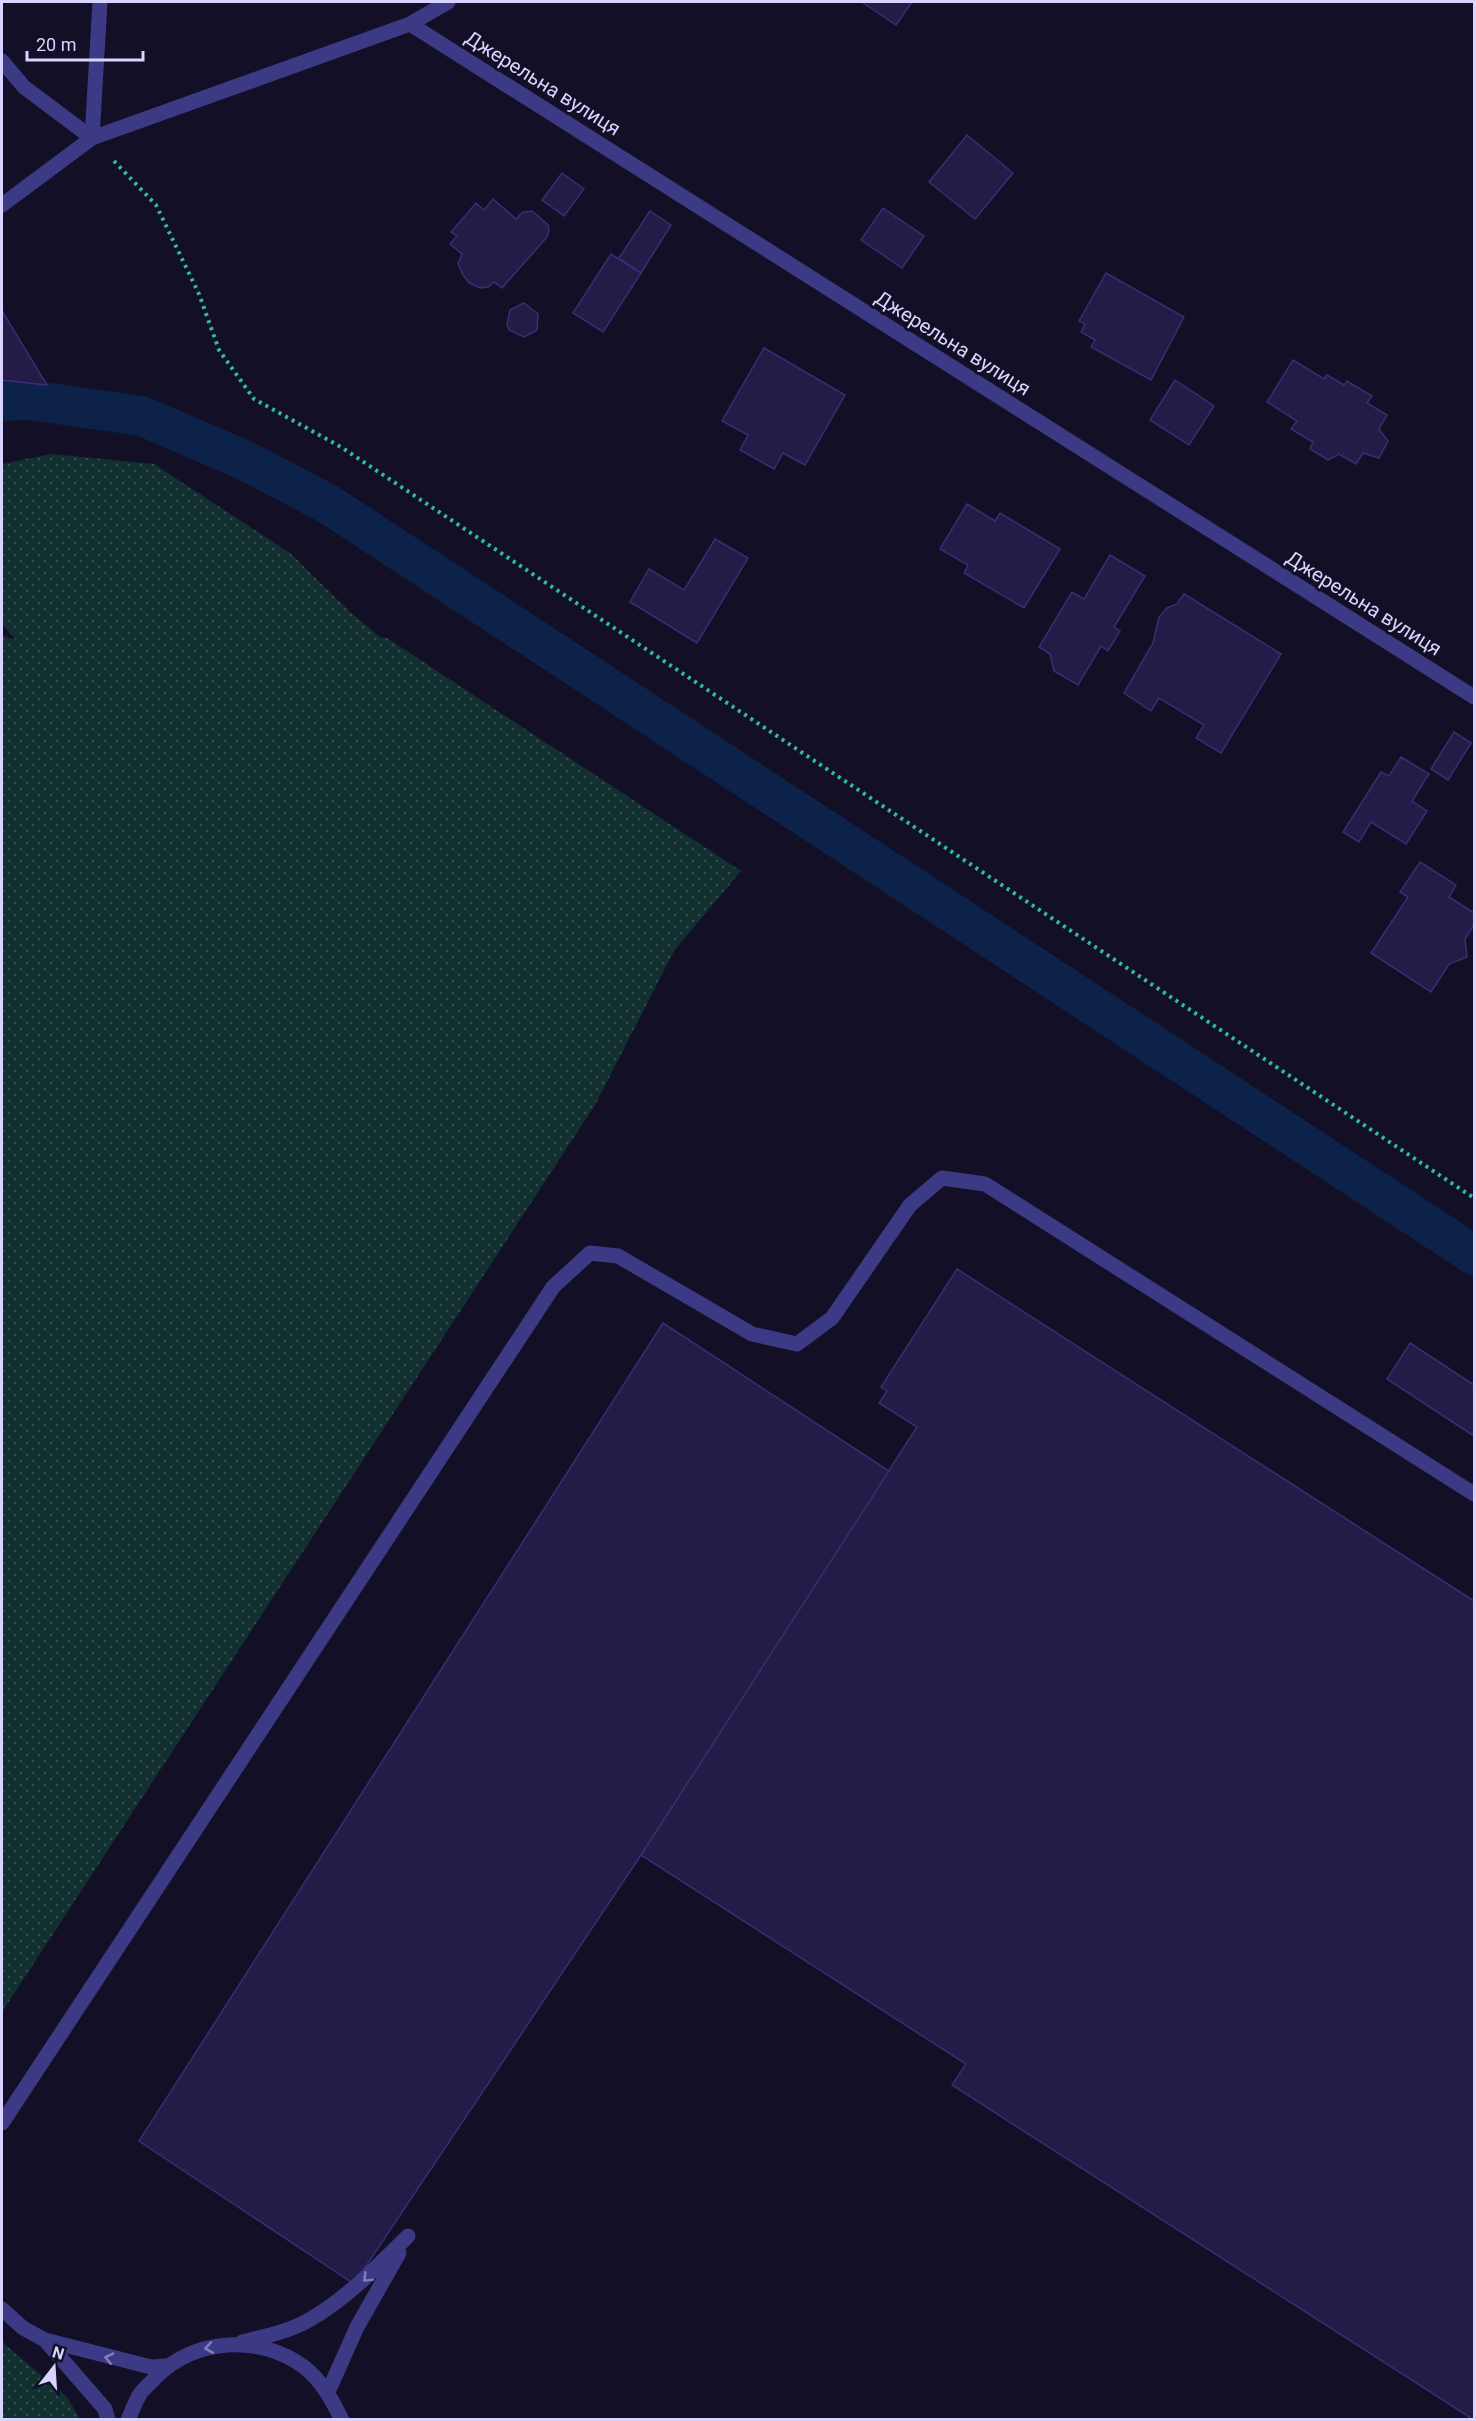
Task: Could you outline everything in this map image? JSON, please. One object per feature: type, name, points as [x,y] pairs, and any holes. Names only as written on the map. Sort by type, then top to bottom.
[{"type":"street","points":[[92,138],[100,2]]},
{"type":"street","points":[[2,205],[92,138],[410,24],[448,2]]},
{"type":"street","name":"Джерельна вулиця","points":[[410,24],[1474,698]]},
{"type":"street","points":[[2,61],[24,87],[92,138]]},
{"type":"street","points":[[2,2123],[553,1287],[590,1253],[618,1256],[752,1334],[796,1344],[832,1318],[910,1205],[942,1178],[985,1184],[1474,1494]]},
{"type":"street","points":[[128,2420],[141,2393],[167,2366],[199,2349],[235,2344],[279,2333],[308,2321],[360,2285],[408,2236],[357,2327],[328,2392]]},
{"type":"street","points":[[2,2309],[23,2328],[45,2340],[151,2367],[167,2366]]},
{"type":"street","points":[[45,2340],[105,2409],[108,2420]]},
{"type":"street","points":[[235,2344],[272,2350],[304,2367],[328,2392],[342,2420]]},
{"type":"path","points":[[92,138],[156,205],[199,294],[219,350],[254,399],[341,447],[1474,1198]]},
{"type":"green space","points":[[51,454],[154,464],[290,553],[350,612],[381,638],[387,638],[741,871],[674,951],[595,1105],[2,2012],[2,635],[16,640],[2,624],[2,464]]},
{"type":"green space","points":[[2,2342],[67,2397],[80,2419],[2,2419]]},
{"type":"building","points":[[862,2],[912,2],[896,25]]},
{"type":"building","points":[[967,135],[1013,173],[975,219],[929,182]]},
{"type":"building","points":[[562,173],[584,189],[564,216],[542,200]]},
{"type":"building","points":[[493,199],[516,219],[523,212],[532,211],[548,225],[549,231],[547,237],[502,288],[494,282],[488,287],[480,288],[469,283],[463,275],[458,264],[462,254],[450,244],[457,236],[451,232],[476,203],[484,210]]},
{"type":"building","points":[[883,208],[924,236],[902,268],[861,240]]},
{"type":"building","points":[[650,211],[671,225],[641,273],[619,258]]},
{"type":"building","points":[[611,254],[641,273],[603,332],[573,313]]},
{"type":"building","points":[[1106,273],[1184,317],[1151,380],[1091,347],[1095,340],[1081,332],[1085,324],[1079,321]]},
{"type":"building","points":[[524,303],[538,314],[537,330],[524,337],[509,330],[507,324],[510,310]]},
{"type":"building","points":[[2,311],[47,385],[2,380]]},
{"type":"building","points":[[764,348],[845,395],[805,465],[783,453],[774,469],[740,450],[748,435],[722,421]]},
{"type":"building","points":[[1293,360],[1324,379],[1327,375],[1344,385],[1347,381],[1372,396],[1367,403],[1387,415],[1379,429],[1388,441],[1379,458],[1363,453],[1356,464],[1339,454],[1328,460],[1310,449],[1313,442],[1291,429],[1297,421],[1267,402]]},
{"type":"building","points":[[1175,380],[1214,406],[1189,445],[1150,420]]},
{"type":"building","points":[[967,504],[995,521],[1000,513],[1060,549],[1024,608],[964,573],[968,565],[940,549]]},
{"type":"building","points":[[715,539],[748,558],[697,643],[630,602],[649,569],[684,590]]},
{"type":"building","points":[[1110,555],[1145,576],[1114,627],[1120,631],[1108,651],[1101,646],[1078,685],[1054,671],[1050,654],[1039,647],[1072,592],[1084,599]]},
{"type":"building","points":[[1184,594],[1281,654],[1221,753],[1196,738],[1204,725],[1159,698],[1151,711],[1124,693],[1153,643],[1159,617],[1167,608],[1177,604]]},
{"type":"building","points":[[1454,732],[1471,743],[1448,780],[1431,769]]},
{"type":"building","points":[[1401,757],[1429,774],[1412,801],[1427,811],[1406,844],[1371,822],[1359,842],[1343,832],[1381,772],[1389,776]]},
{"type":"building","points":[[1420,862],[1456,885],[1449,897],[1474,913],[1474,925],[1465,939],[1467,957],[1449,964],[1431,992],[1371,953],[1408,897],[1400,892]]},
{"type":"building","points":[[957,1269],[1474,1601],[1474,2420],[952,2085],[966,2064],[641,1855],[917,1427],[879,1403],[887,1391],[881,1387]]},
{"type":"building","points":[[663,1323],[889,1471],[641,1855],[354,2284],[139,2141]]},
{"type":"building","points":[[1410,1343],[1474,1385],[1474,1436],[1387,1379]]},
{"type":"waterway","points":[[2,401],[29,400],[142,416],[246,461],[328,504],[1474,1255]]}]
